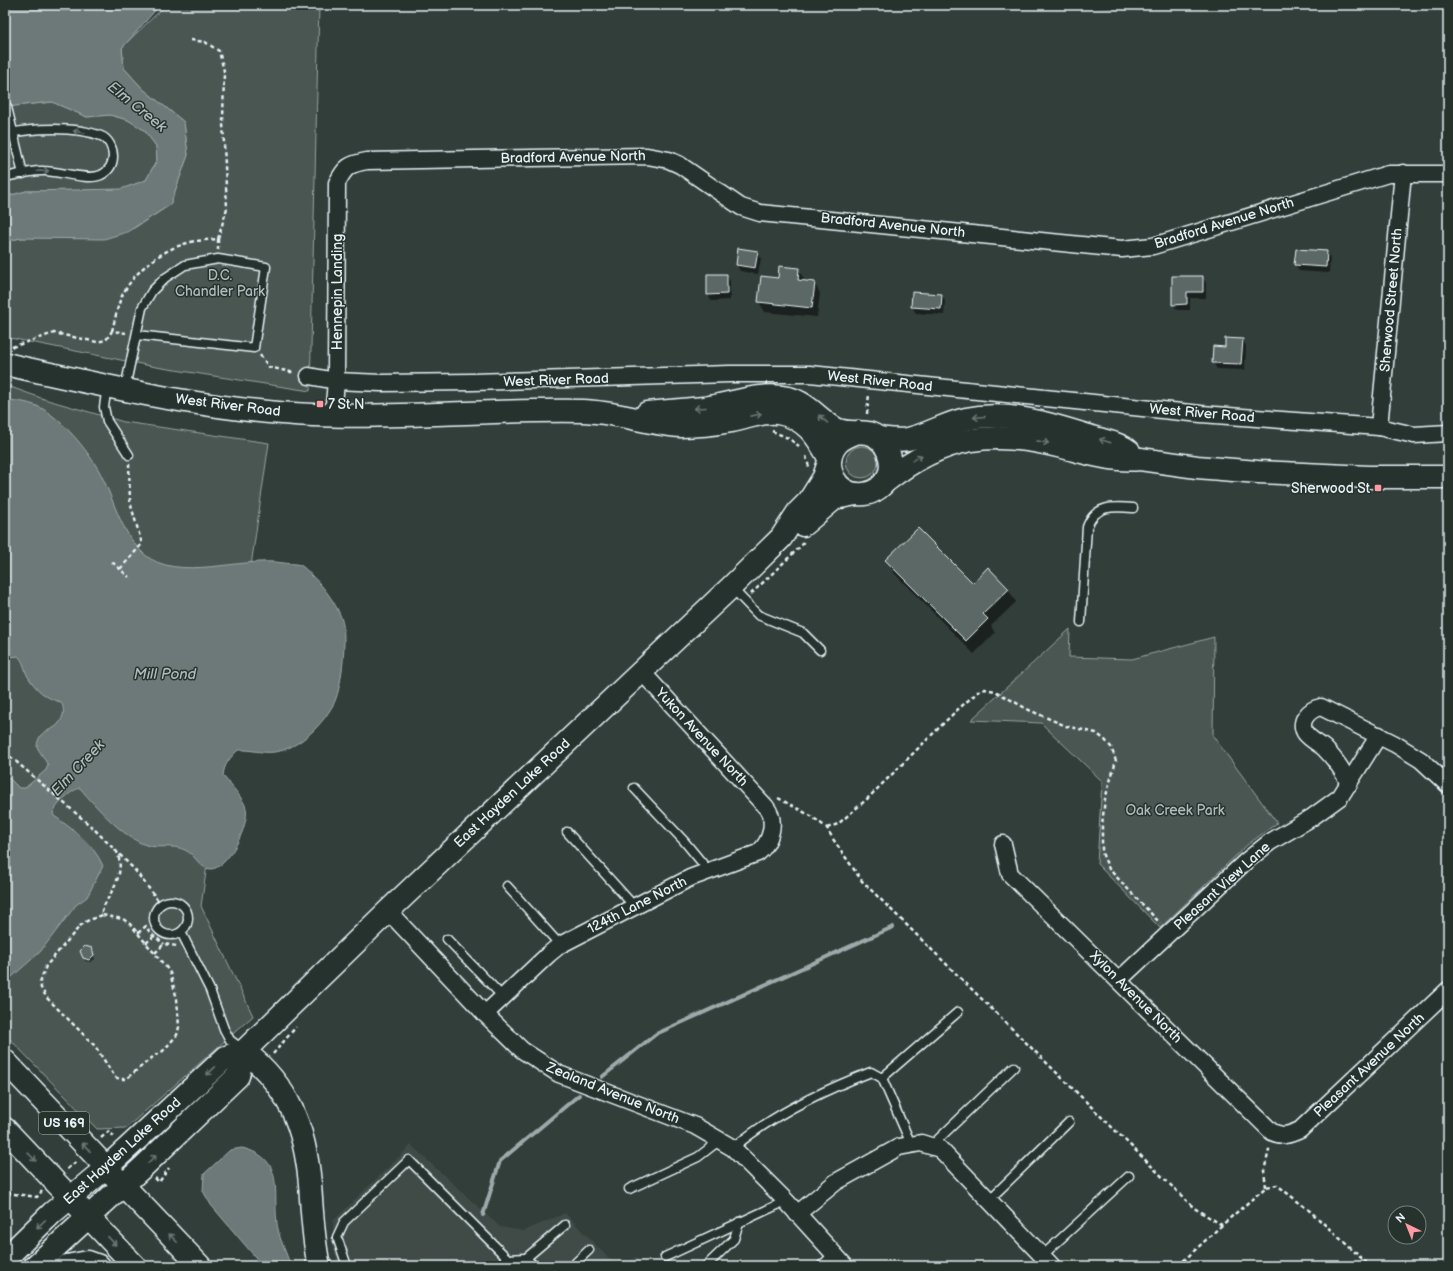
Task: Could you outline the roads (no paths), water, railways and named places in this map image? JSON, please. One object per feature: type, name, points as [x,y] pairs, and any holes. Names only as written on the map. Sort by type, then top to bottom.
[{"type":"main road","name":"West River Road","points":[[7,355],[116,387],[249,410],[333,416],[402,417],[586,411],[622,415],[656,423],[680,426],[708,425],[752,415],[777,413],[788,416],[809,427],[830,461]]},
{"type":"main road","name":"West River Road","points":[[622,415],[702,408],[768,396],[799,402],[836,429],[843,432],[867,428],[892,440],[909,439],[952,422],[968,418],[1017,418],[1073,430],[1127,449],[1140,459]]},
{"type":"main road","points":[[867,428],[887,449],[891,466],[886,481],[872,492],[856,494],[840,486],[834,479],[830,461],[838,444],[845,437],[867,428]]},
{"type":"main road","name":"West River Road","points":[[886,481],[917,458],[930,452],[976,438],[999,437],[1019,438],[1116,459],[1140,459],[1197,467],[1258,472],[1369,477],[1448,477]]},
{"type":"main road","name":"East Hayden Lake Road","points":[[5,1259],[226,1057],[244,1051],[388,911],[781,538],[798,512],[809,501],[824,477],[830,461]]},
{"type":"main road","name":"East Hayden Lake Road","points":[[781,538],[808,522],[822,507],[835,498],[856,494]]},
{"type":"main road","points":[[244,1051],[262,1065],[282,1090],[303,1139],[310,1183],[312,1222],[319,1266]]},
{"type":"main road","name":"East Hayden Lake Road","points":[[35,1266],[238,1076],[244,1051]]},
{"type":"main road","name":"US 169","points":[[5,1061],[200,1266]]},
{"type":"main road","points":[[5,1129],[135,1266]]},
{"type":"main road","points":[[67,1266],[88,1262],[99,1266]]},
{"type":"street","name":"Bradford Avenue North","points":[[344,170],[353,163],[367,161],[648,156],[669,160],[680,165],[735,204],[760,212],[1122,249],[1153,246],[1388,174],[1448,174]]},
{"type":"street","name":"Hennepin Landing","points":[[333,416],[336,381],[337,183],[344,170]]},
{"type":"street","name":"Sherwood Street North","points":[[1379,427],[1403,173]]},
{"type":"street","name":"West River Road","points":[[309,376],[336,381],[381,383],[473,382],[774,373],[810,374],[1202,414],[1379,427],[1414,435],[1448,433]]},
{"type":"street","name":"Yukon Avenue North","points":[[641,671],[763,803]]},
{"type":"street","points":[[1350,784],[1339,764],[1306,734],[1303,725],[1306,715],[1313,708],[1321,707],[1379,735],[1421,760],[1448,785]]},
{"type":"street","name":"Pleasant View Lane","points":[[1119,980],[1270,842],[1340,797],[1350,784],[1379,735]]},
{"type":"street","name":"124th Lane North","points":[[485,1014],[560,945],[634,906],[708,870],[746,858],[765,847],[771,830],[772,818],[770,811],[763,803]]},
{"type":"street","name":"Xylon Avenue North","points":[[1003,844],[1010,874],[1279,1134]]},
{"type":"street","name":"Zealand Avenue North","points":[[388,911],[485,1014],[522,1050],[559,1074],[695,1126],[726,1144],[786,1201],[846,1266]]},
{"type":"street","name":"Pleasant Avenue North","points":[[1279,1134],[1300,1130],[1448,990]]},
{"type":"street","points":[[797,1214],[836,1182],[899,1147],[921,1143],[940,1149],[1047,1261]]},
{"type":"lane","points":[[7,107],[9,133],[23,174]]},
{"type":"lane","points":[[5,177],[41,170],[56,171],[86,177],[99,176],[108,170],[113,162],[113,151],[109,142],[102,136],[70,130],[39,129],[9,133]]},
{"type":"lane","points":[[129,455],[107,421],[104,407],[116,387],[137,334],[142,308],[152,291],[164,278],[185,266],[218,259],[266,267],[254,348],[137,334]]},
{"type":"lane","points":[[1081,622],[1087,526],[1090,519],[1096,512],[1106,508],[1120,506],[1133,508]]},
{"type":"lane","points":[[731,586],[758,615],[804,633],[820,650]]},
{"type":"lane","points":[[634,788],[708,870]]},
{"type":"lane","points":[[566,832],[634,906]]},
{"type":"lane","points":[[507,886],[560,945]]},
{"type":"lane","points":[[172,900],[182,904],[186,908],[189,918],[185,929],[181,932],[169,935],[159,930],[154,919],[154,913],[161,904],[172,900]]},
{"type":"lane","points":[[181,932],[210,990],[224,1029],[230,1040],[244,1051]]},
{"type":"lane","points":[[447,939],[504,997]]},
{"type":"lane","points":[[882,1078],[958,1012]]},
{"type":"lane","points":[[931,1146],[1014,1067]]},
{"type":"lane","points":[[629,1189],[726,1144],[844,1082],[871,1072],[882,1078],[911,1144]]},
{"type":"lane","points":[[989,1200],[1069,1122]]},
{"type":"lane","points":[[347,1266],[337,1237],[344,1222],[409,1160],[508,1259]]},
{"type":"lane","points":[[1047,1261],[1128,1176]]},
{"type":"lane","points":[[665,1257],[786,1201]]},
{"type":"lane","points":[[706,1266],[734,1239],[740,1222]]},
{"type":"lane","points":[[500,1266],[508,1259],[526,1258],[565,1225]]},
{"type":"lane","points":[[572,1266],[589,1250]]},
{"type":"lane","points":[[821,1266],[834,1254]]},
{"type":"lane","points":[[526,1258],[534,1266]]},
{"type":"water","name":"Elm Creek","points":[[5,5],[160,5],[122,48],[124,68],[143,89],[184,122],[188,155],[170,205],[127,232],[104,239],[20,238],[5,242],[5,197],[26,191],[121,189],[146,180],[157,160],[156,146],[144,130],[128,120],[110,115],[87,117],[52,102],[5,107]]},
{"type":"water","points":[[1079,5],[1152,5],[1139,10]]},
{"type":"water","name":"Mill Pond","points":[[5,400],[24,402],[43,409],[51,414],[74,436],[98,469],[123,524],[136,545],[144,554],[158,562],[174,567],[210,567],[267,562],[300,565],[322,586],[339,612],[343,625],[344,643],[339,689],[333,705],[317,727],[304,739],[280,751],[264,752],[238,750],[226,765],[223,776],[245,804],[246,815],[245,824],[236,845],[224,862],[217,867],[210,869],[206,868],[189,852],[180,848],[155,847],[137,841],[110,821],[80,788],[72,792],[56,807],[53,815],[75,831],[88,844],[99,858],[103,866],[87,897],[76,905],[40,952],[5,983],[5,774],[19,788],[25,788],[46,770],[48,765],[37,747],[38,741],[42,734],[58,725],[63,715],[63,705],[61,702],[41,693],[27,675],[23,663],[18,656],[11,657],[5,662]]},
{"type":"water","points":[[242,1148],[256,1153],[266,1160],[272,1169],[275,1180],[276,1216],[278,1229],[290,1264],[288,1266],[262,1265],[211,1205],[203,1191],[204,1174],[230,1150]]},
{"type":"waterway","points":[[602,1077],[656,1034],[893,927]]},
{"type":"waterway","points":[[483,1215],[500,1161],[579,1095]]},
{"type":"place","name":"7 St N","points":[[320,404]]},
{"type":"place","name":"Sherwood St","points":[[1378,488]]},
{"type":"park label","name":"D.C. Chandler Park","points":[[220,284]]},
{"type":"park label","name":"Oak Creek Park","points":[[1175,810]]}]
